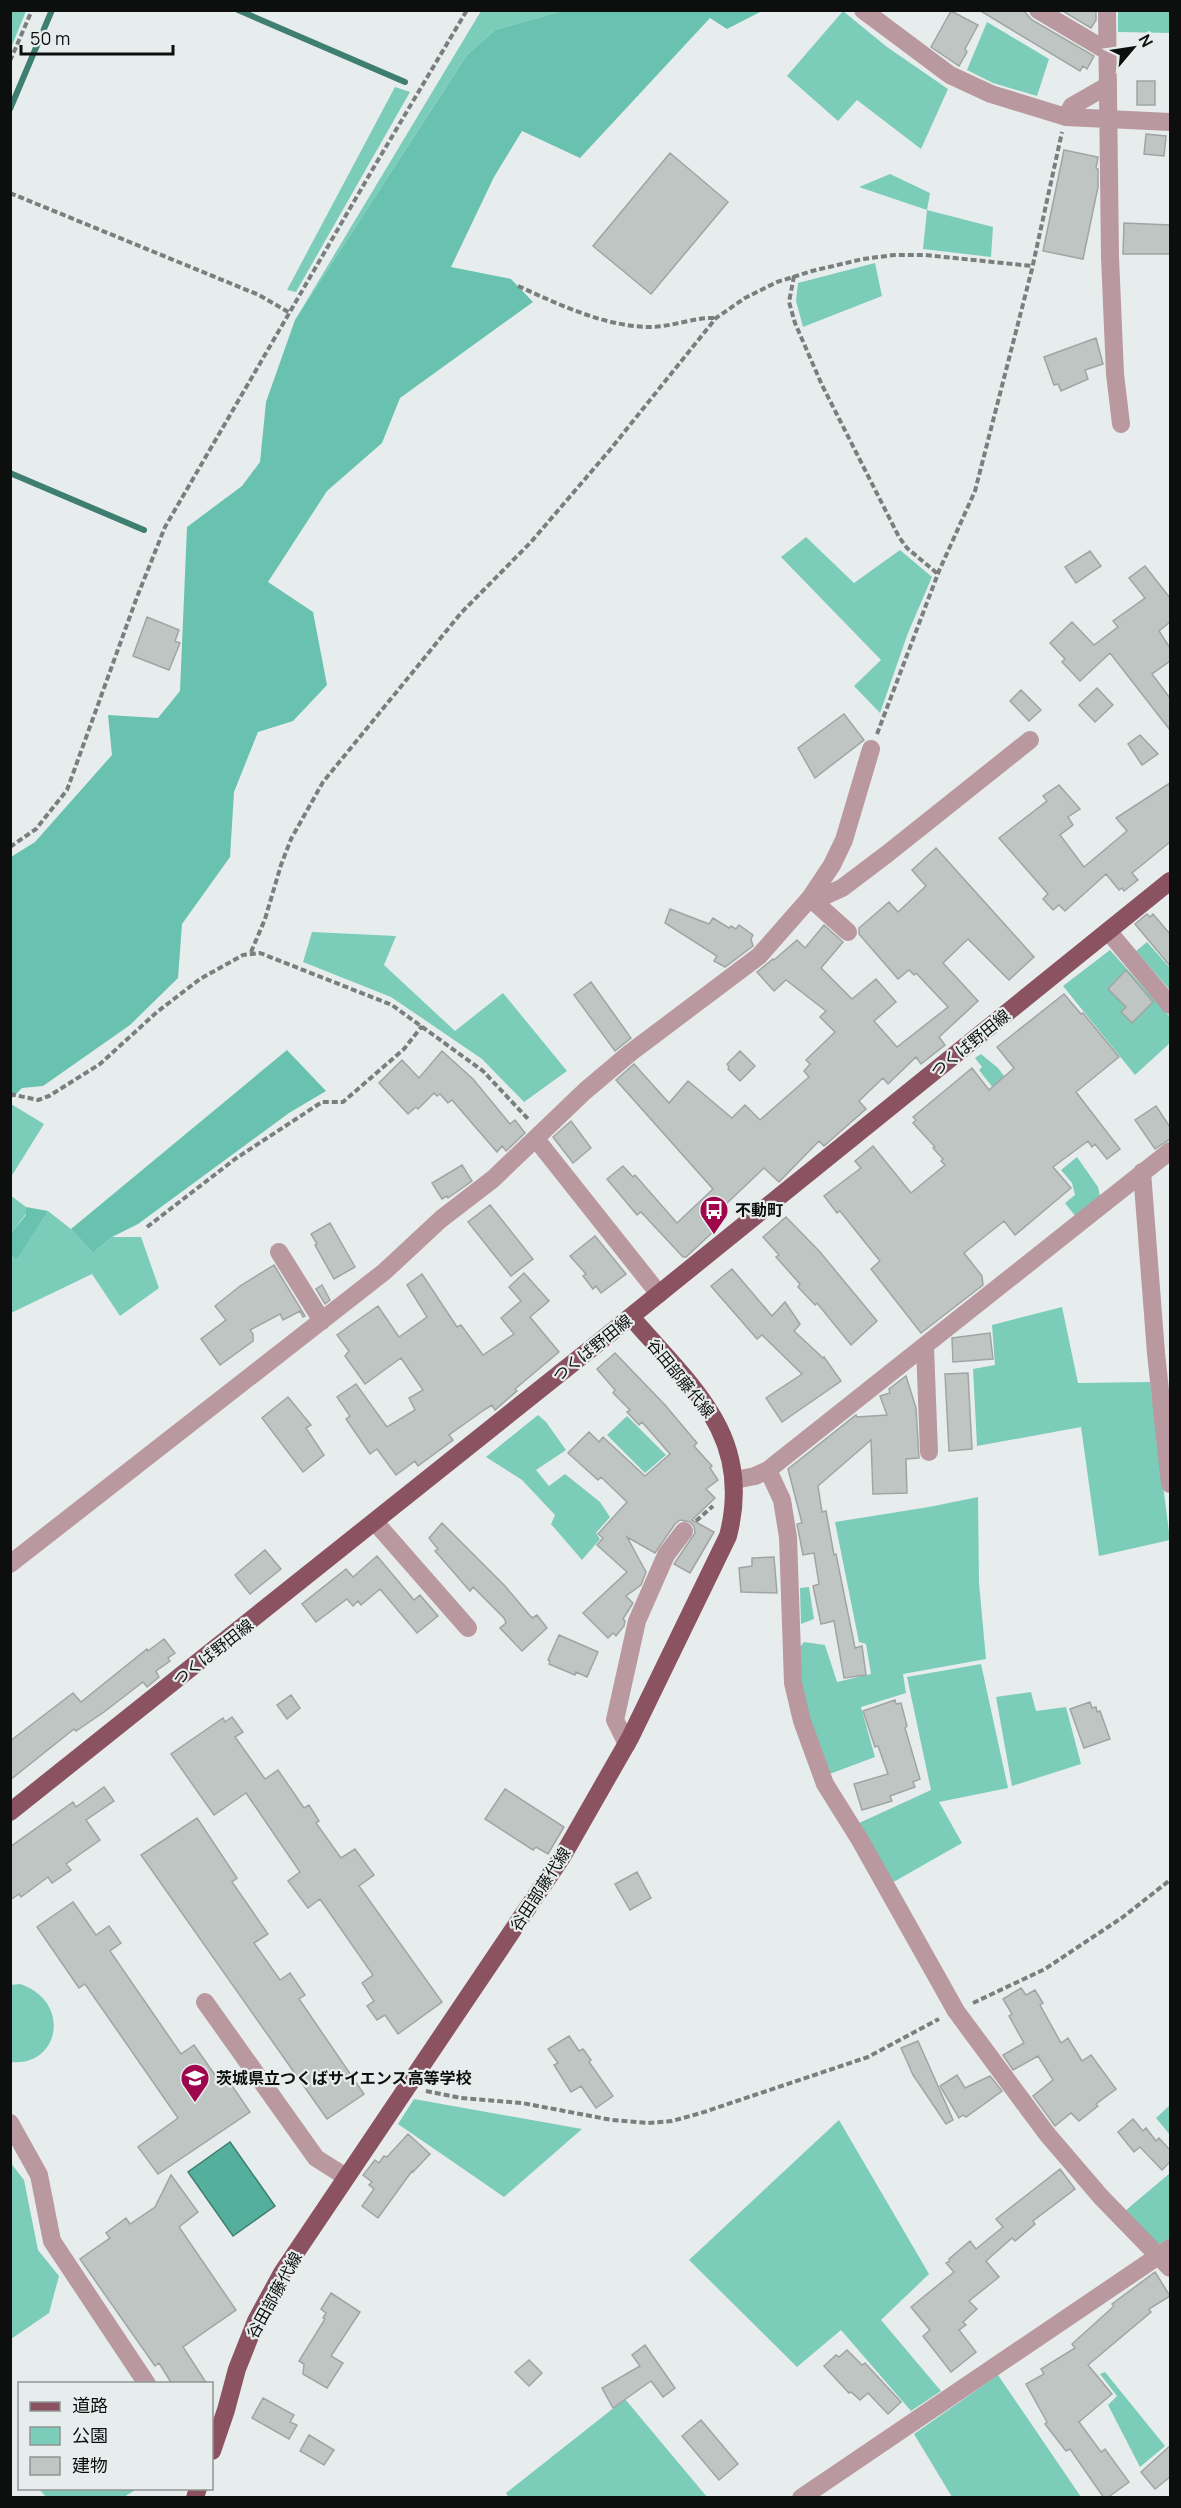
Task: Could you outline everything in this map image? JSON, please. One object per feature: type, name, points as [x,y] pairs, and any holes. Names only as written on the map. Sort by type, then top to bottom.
[{"type":"main road","name":"つくば野田線","points":[[10,1812],[631,1317],[1170,880]]},
{"type":"main road","name":"谷田部藤代線","points":[[213,2448],[237,2368],[256,2321],[282,2273],[562,1857],[627,1743],[728,1536],[733,1517],[735,1480],[726,1439],[715,1418],[631,1317]]},
{"type":"street","points":[[863,10],[950,75],[991,94],[1065,117],[1170,122]]},
{"type":"street","points":[[1038,10],[1107,51]]},
{"type":"street","points":[[1107,10],[1110,256],[1115,374],[1121,424]]},
{"type":"street","points":[[1065,117],[1072,106],[1107,86]]},
{"type":"street","points":[[812,900],[842,888],[887,855],[1030,740]]},
{"type":"street","points":[[10,1564],[384,1272],[441,1219],[494,1179],[585,1091],[630,1053],[759,956],[812,900],[832,865],[844,840],[872,749]]},
{"type":"street","points":[[812,900],[848,932]]},
{"type":"street","points":[[1108,931],[1170,1005]]},
{"type":"street","points":[[539,1137],[659,1294]]},
{"type":"street","points":[[735,1480],[755,1476],[768,1470],[1170,1151]]},
{"type":"street","points":[[1142,1172],[1156,1353],[1170,1484]]},
{"type":"street","points":[[279,1252],[322,1321]]},
{"type":"street","points":[[925,1347],[929,1452]]},
{"type":"street","points":[[768,1470],[782,1500],[788,1537],[793,1683],[802,1721],[825,1784],[860,1840],[956,2011],[1047,2134],[1101,2197],[1166,2258],[801,2498]]},
{"type":"street","points":[[375,1522],[468,1628]]},
{"type":"street","points":[[627,1743],[615,1720],[636,1621],[666,1555],[684,1531]]},
{"type":"street","points":[[205,2001],[316,2158],[346,2177]]},
{"type":"street","points":[[10,2123],[39,2175],[52,2241],[146,2382]]},
{"type":"path","points":[[10,61],[32,10]]},
{"type":"path","points":[[10,847],[36,829],[67,790],[165,527],[467,10]]},
{"type":"path","points":[[872,749],[938,574],[975,491],[1032,266],[1065,117]]},
{"type":"path","points":[[10,193],[259,295],[290,313]]},
{"type":"path","points":[[250,952],[265,919],[291,839],[323,782],[461,614],[531,542],[609,452],[716,318],[745,298],[794,276],[863,259],[894,255],[925,255],[1032,266]]},
{"type":"path","points":[[794,276],[789,302],[795,323],[822,385],[899,537],[907,548],[938,574]]},
{"type":"path","points":[[518,286],[607,321],[648,327],[704,317],[716,318]]},
{"type":"path","points":[[10,1094],[38,1100],[49,1096],[100,1064],[157,1012],[200,979],[250,952],[260,953],[392,1005],[483,1071],[539,1137]]},
{"type":"path","points":[[147,1227],[235,1159],[322,1102],[343,1102],[404,1049],[422,1026]]},
{"type":"path","points":[[684,1531],[716,1504]]},
{"type":"path","points":[[406,2087],[461,2098],[522,2103],[612,2120],[647,2123],[672,2121],[868,2057],[956,2011],[1045,1969],[1123,1917],[1170,1880]]},
{"type":"green space","points":[[10,11],[26,11],[11,48]]},
{"type":"green space","points":[[481,11],[562,11],[495,30],[467,55],[295,320]]},
{"type":"green space","points":[[843,11],[887,47],[948,89],[921,149],[857,100],[838,121],[787,76]]},
{"type":"green space","points":[[1118,11],[1170,11],[1170,33],[1118,32]]},
{"type":"green space","points":[[987,22],[1049,59],[1037,96],[993,83],[967,70]]},
{"type":"green space","points":[[395,87],[410,92],[296,292],[287,290]]},
{"type":"green space","points":[[890,174],[930,193],[927,210],[859,187]]},
{"type":"green space","points":[[927,210],[993,227],[991,257],[923,249]]},
{"type":"green space","points":[[875,263],[882,296],[803,327],[796,301],[798,283]]},
{"type":"green space","points":[[806,537],[854,583],[900,550],[932,577],[908,633],[880,713],[854,686],[881,660],[781,557]]},
{"type":"green space","points":[[312,932],[396,936],[384,965],[455,1031],[503,993],[567,1071],[524,1102],[482,1059],[391,997],[303,962]]},
{"type":"green space","points":[[1147,942],[1170,968],[1170,990],[1136,951]]},
{"type":"green space","points":[[1110,950],[1170,1017],[1170,1043],[1135,1075],[1063,986]]},
{"type":"green space","points":[[981,1054],[998,1068],[1008,1081],[997,1093],[979,1070],[982,1067],[975,1058]]},
{"type":"green space","points":[[11,1104],[44,1124],[11,1177]]},
{"type":"green space","points":[[1077,1157],[1098,1187],[1100,1196],[1076,1217],[1065,1203],[1075,1195],[1072,1183],[1061,1170]]},
{"type":"green space","points":[[10,1195],[26,1207],[26,1214],[11,1233]]},
{"type":"green space","points":[[48,1211],[71,1229],[93,1253],[112,1237],[141,1237],[159,1288],[120,1316],[92,1274],[11,1313],[11,1255],[17,1258]]},
{"type":"green space","points":[[1062,1307],[1078,1383],[1150,1382],[1170,1540],[1099,1556],[1081,1427],[977,1446],[973,1369],[995,1365],[992,1325]]},
{"type":"green space","points":[[538,1415],[546,1422],[566,1450],[536,1470],[549,1486],[565,1474],[600,1502],[610,1517],[596,1533],[600,1539],[582,1560],[551,1524],[555,1515],[522,1480],[486,1457]]},
{"type":"green space","points":[[627,1416],[666,1455],[645,1473],[607,1435]]},
{"type":"green space","points":[[978,1497],[979,1583],[986,1659],[903,1674],[906,1693],[861,1707],[875,1757],[827,1775],[801,1689],[800,1647],[804,1642],[825,1645],[837,1682],[871,1674],[866,1644],[859,1642],[835,1522]]},
{"type":"green space","points":[[809,1587],[814,1619],[801,1624],[800,1588]]},
{"type":"green space","points":[[981,1664],[1008,1788],[939,1802],[962,1843],[890,1884],[857,1824],[931,1790],[907,1677]]},
{"type":"green space","points":[[1031,1692],[1036,1711],[1066,1707],[1081,1764],[1012,1786],[996,1697]]},
{"type":"green space","points":[[20,1984],[37,1992],[47,2004],[53,2017],[53,2031],[49,2044],[40,2054],[28,2061],[11,2062],[10,1985]]},
{"type":"green space","points":[[414,2099],[582,2129],[504,2197],[398,2124]]},
{"type":"green space","points":[[1170,2105],[1170,2135],[1156,2118]]},
{"type":"green space","points":[[839,2120],[929,2274],[881,2320],[941,2391],[911,2411],[841,2330],[797,2367],[689,2260]]},
{"type":"green space","points":[[10,2162],[24,2180],[38,2250],[59,2276],[49,2313],[11,2339]]},
{"type":"green space","points":[[1170,2173],[1170,2238],[1160,2244],[1153,2242],[1125,2211]]},
{"type":"green space","points":[[1105,2372],[1165,2446],[1140,2467],[1108,2405],[1117,2396],[1100,2374]]},
{"type":"green space","points":[[998,2375],[1081,2497],[952,2497],[914,2434]]},
{"type":"green space","points":[[625,2399],[707,2497],[509,2498],[506,2493]]},
{"type":"green space","points":[[40,2490],[135,2490],[124,2497],[46,2497]]},
{"type":"shaded area","points":[[562,11],[762,11],[727,29],[710,18],[580,158],[522,131],[494,177],[451,267],[511,279],[533,302],[400,398],[382,443],[327,491],[268,582],[313,612],[327,685],[293,721],[258,732],[234,792],[230,857],[182,924],[178,978],[130,1025],[43,1086],[22,1088],[11,1099],[11,857],[35,842],[112,755],[108,715],[158,718],[180,691],[187,527],[242,486],[260,462],[266,402],[295,320],[467,55],[495,30]]},
{"type":"shaded area","points":[[287,1050],[326,1091],[289,1113],[138,1224],[112,1237],[93,1253],[71,1229]]},
{"type":"shaded area","points":[[26,1207],[48,1211],[17,1259],[11,1255],[11,1233],[26,1215]]},
{"type":"shaded area","points":[[230,2142],[275,2206],[233,2236],[188,2172]]},
{"type":"building","points":[[979,10],[1023,10],[1032,20],[1094,56],[1087,69],[1083,66],[1080,71]]},
{"type":"building","points":[[1061,10],[1096,10],[1096,20],[1091,28]]},
{"type":"building","points":[[951,11],[978,25],[959,66],[931,47]]},
{"type":"building","points":[[1137,81],[1155,81],[1155,105],[1137,105]]},
{"type":"building","points":[[1146,134],[1166,136],[1164,156],[1144,154]]},
{"type":"building","points":[[1064,150],[1098,157],[1096,168],[1098,169],[1098,187],[1083,259],[1043,251]]},
{"type":"building","points":[[670,153],[728,202],[651,294],[593,246]]},
{"type":"building","points":[[1124,223],[1170,225],[1170,254],[1123,254]]},
{"type":"building","points":[[1096,338],[1103,364],[1085,370],[1088,379],[1061,391],[1058,384],[1054,385],[1044,357]]},
{"type":"building","points":[[1090,551],[1101,566],[1076,583],[1065,567]]},
{"type":"building","points":[[1145,566],[1170,598],[1170,622],[1159,631],[1170,648],[1170,661],[1152,674],[1170,698],[1170,730],[1110,653],[1080,681],[1062,662],[1065,659],[1050,643],[1072,622],[1094,645],[1118,627],[1113,621],[1145,598],[1129,578]]},
{"type":"building","points":[[147,617],[179,630],[175,641],[180,643],[169,670],[133,656]]},
{"type":"building","points":[[1097,688],[1113,705],[1095,722],[1079,705]]},
{"type":"building","points":[[1021,690],[1041,710],[1029,721],[1010,701]]},
{"type":"building","points":[[844,714],[864,740],[815,778],[798,748]]},
{"type":"building","points":[[1140,735],[1158,754],[1142,765],[1128,744]]},
{"type":"building","points":[[1170,783],[1170,842],[1132,873],[1138,880],[1124,891],[1122,888],[1119,890],[1106,874],[1065,911],[1059,905],[1053,910],[1043,899],[1048,894],[999,838],[1047,801],[1043,796],[1059,785],[1080,809],[1068,817],[1073,825],[1060,835],[1084,867],[1127,831],[1116,818]]},
{"type":"building","points":[[936,848],[1034,957],[1009,980],[968,939],[943,963],[978,1001],[939,1037],[945,1045],[921,1064],[916,1057],[888,1084],[883,1078],[859,1101],[866,1109],[824,1146],[819,1141],[779,1182],[764,1168],[707,1222],[714,1231],[686,1257],[683,1257],[641,1212],[637,1215],[607,1179],[623,1166],[633,1177],[635,1175],[677,1223],[713,1189],[616,1080],[634,1064],[669,1103],[688,1081],[732,1118],[745,1105],[760,1120],[809,1077],[804,1071],[810,1064],[806,1060],[835,1032],[820,1017],[826,1011],[786,980],[774,991],[757,972],[797,940],[805,948],[824,925],[843,942],[821,968],[852,999],[876,979],[896,1002],[874,1021],[897,1047],[948,1007],[916,973],[914,975],[909,970],[898,979],[859,934],[859,928],[889,902],[898,912],[926,886],[912,870]]},
{"type":"building","points":[[670,909],[709,924],[713,918],[729,928],[731,926],[736,929],[739,925],[753,935],[751,939],[753,946],[725,967],[714,961],[717,956],[665,923]]},
{"type":"building","points":[[1147,914],[1150,917],[1153,914],[1170,934],[1170,966],[1135,924]]},
{"type":"building","points":[[1126,970],[1153,1002],[1132,1023],[1121,1012],[1126,1007],[1108,989]]},
{"type":"building","points":[[591,982],[631,1038],[615,1051],[574,995]]},
{"type":"building","points":[[1064,994],[1081,1014],[1083,1013],[1119,1057],[1076,1092],[1120,1149],[1107,1159],[1095,1144],[1092,1147],[1088,1141],[1053,1167],[1071,1188],[1015,1235],[1004,1221],[964,1253],[982,1276],[983,1285],[921,1333],[871,1269],[880,1261],[840,1211],[837,1213],[824,1196],[861,1168],[855,1161],[873,1146],[911,1193],[945,1165],[941,1161],[943,1159],[933,1148],[935,1147],[913,1123],[916,1120],[913,1117],[972,1068],[989,1090],[1014,1068],[997,1047]]},
{"type":"building","points":[[442,1051],[473,1079],[510,1124],[515,1120],[525,1133],[506,1151],[502,1146],[497,1152],[452,1100],[448,1103],[440,1094],[437,1096],[434,1093],[418,1109],[416,1107],[408,1114],[379,1083],[402,1060],[419,1078]]},
{"type":"building","points":[[740,1051],[755,1066],[740,1081],[728,1069],[727,1064]]},
{"type":"building","points":[[1156,1106],[1170,1127],[1170,1139],[1155,1149],[1135,1120]]},
{"type":"building","points":[[571,1121],[591,1148],[573,1163],[553,1137]]},
{"type":"building","points":[[462,1165],[472,1181],[448,1198],[447,1196],[442,1199],[432,1183]]},
{"type":"building","points":[[490,1205],[533,1259],[511,1276],[468,1222]]},
{"type":"building","points":[[786,1217],[820,1252],[877,1321],[851,1345],[817,1303],[815,1305],[798,1287],[800,1284],[776,1257],[779,1255],[763,1237]]},
{"type":"building","points":[[330,1223],[355,1267],[334,1279],[311,1234]]},
{"type":"building","points":[[595,1236],[626,1274],[601,1293],[596,1286],[593,1289],[583,1276],[586,1274],[570,1256]]},
{"type":"building","points":[[274,1265],[305,1316],[303,1317],[300,1311],[283,1320],[280,1314],[250,1330],[253,1334],[253,1341],[220,1365],[201,1339],[226,1320],[215,1306],[240,1286]]},
{"type":"building","points":[[732,1269],[772,1316],[785,1302],[800,1324],[794,1331],[824,1357],[841,1381],[782,1422],[766,1398],[802,1374],[762,1335],[757,1339],[711,1286]]},
{"type":"building","points":[[524,1273],[549,1301],[530,1317],[559,1352],[515,1389],[517,1391],[495,1410],[492,1405],[484,1410],[449,1435],[453,1440],[418,1466],[415,1461],[396,1475],[377,1449],[370,1454],[346,1419],[350,1416],[337,1397],[356,1384],[387,1427],[415,1410],[409,1398],[423,1390],[401,1358],[365,1384],[345,1356],[349,1351],[337,1335],[378,1306],[399,1337],[427,1317],[407,1285],[422,1274],[457,1327],[461,1325],[483,1355],[514,1334],[501,1318],[521,1301],[509,1287]]},
{"type":"building","points":[[322,1285],[330,1300],[325,1304],[316,1289]]},
{"type":"building","points":[[990,1333],[993,1359],[953,1362],[952,1338]]},
{"type":"building","points":[[615,1353],[665,1405],[697,1443],[694,1446],[712,1466],[710,1468],[718,1480],[706,1489],[715,1498],[692,1520],[714,1532],[690,1573],[674,1564],[695,1533],[694,1526],[690,1522],[680,1520],[675,1524],[655,1553],[627,1537],[646,1572],[641,1585],[626,1596],[633,1603],[623,1619],[624,1626],[616,1636],[613,1633],[608,1638],[583,1613],[627,1572],[597,1545],[603,1538],[598,1534],[627,1502],[601,1477],[598,1480],[568,1453],[589,1432],[599,1442],[603,1437],[645,1476],[670,1454],[642,1422],[639,1425],[627,1412],[630,1410],[613,1393],[615,1390],[597,1369]]},
{"type":"building","points":[[968,1373],[972,1449],[949,1451],[945,1374]]},
{"type":"building","points":[[906,1376],[916,1408],[919,1458],[906,1459],[907,1493],[873,1494],[871,1440],[818,1486],[822,1512],[826,1511],[834,1555],[836,1554],[855,1648],[862,1646],[866,1675],[844,1678],[834,1621],[821,1624],[813,1586],[819,1584],[814,1553],[803,1555],[797,1524],[802,1523],[788,1469],[856,1415],[857,1417],[887,1415],[880,1396],[890,1393],[889,1389]]},
{"type":"building","points":[[288,1397],[311,1425],[306,1428],[324,1455],[303,1472],[262,1418]]},
{"type":"building","points":[[442,1523],[505,1586],[532,1618],[537,1615],[547,1628],[522,1651],[500,1628],[506,1623],[504,1618],[473,1587],[470,1591],[435,1551],[438,1549],[429,1538]]},
{"type":"building","points":[[265,1550],[281,1569],[250,1594],[235,1575]]},
{"type":"building","points":[[377,1556],[414,1600],[420,1595],[438,1616],[417,1633],[380,1589],[361,1605],[358,1601],[353,1606],[347,1599],[316,1622],[302,1604],[346,1569],[353,1577]]},
{"type":"building","points":[[774,1557],[777,1593],[741,1592],[739,1568],[752,1566],[752,1558]]},
{"type":"building","points":[[559,1635],[598,1652],[587,1677],[576,1672],[575,1675],[549,1664],[548,1660]]},
{"type":"building","points":[[164,1639],[175,1653],[168,1658],[170,1661],[156,1671],[159,1677],[147,1687],[143,1682],[104,1712],[76,1731],[74,1729],[10,1780],[10,1741],[73,1693],[81,1702],[147,1649],[148,1651]]},
{"type":"building","points":[[291,1695],[300,1708],[287,1719],[277,1705]]},
{"type":"building","points":[[895,1700],[896,1704],[901,1703],[907,1726],[905,1728],[920,1779],[913,1782],[915,1787],[890,1796],[892,1801],[862,1810],[854,1784],[888,1774],[878,1746],[875,1747],[863,1711]]},
{"type":"building","points":[[1090,1702],[1092,1708],[1096,1707],[1097,1712],[1100,1711],[1110,1739],[1084,1748],[1070,1709]]},
{"type":"building","points":[[232,1717],[243,1732],[235,1737],[265,1779],[278,1770],[304,1808],[309,1805],[319,1821],[316,1823],[341,1858],[355,1849],[374,1875],[359,1886],[442,2002],[398,2034],[385,2015],[377,2020],[367,2006],[374,2001],[362,1983],[373,1975],[320,1899],[308,1908],[288,1881],[300,1872],[246,1793],[214,1815],[171,1754],[223,1718],[225,1722]]},
{"type":"building","points":[[104,1787],[114,1801],[86,1820],[100,1840],[66,1864],[71,1870],[52,1883],[48,1877],[21,1897],[19,1894],[10,1900],[10,1847],[73,1802],[76,1807]]},
{"type":"building","points":[[505,1789],[564,1827],[548,1854],[536,1847],[533,1850],[485,1819]]},
{"type":"building","points":[[197,1818],[237,1878],[232,1882],[268,1934],[254,1943],[280,1980],[290,1973],[305,1995],[299,1999],[364,2094],[327,2119],[141,1855]]},
{"type":"building","points":[[637,1872],[651,1898],[630,1910],[615,1884]]},
{"type":"building","points":[[73,1902],[96,1935],[109,1926],[121,1943],[110,1951],[181,2054],[194,2045],[215,2075],[222,2071],[250,2112],[158,2174],[138,2147],[178,2118],[85,1984],[79,1988],[37,1927]]},
{"type":"building","points":[[1021,1988],[1026,1995],[1035,1990],[1043,2003],[1040,2005],[1061,2043],[1068,2038],[1082,2061],[1091,2055],[1116,2089],[1079,2121],[1071,2113],[1055,2126],[1033,2096],[1053,2080],[1038,2056],[1013,2070],[1003,2055],[1024,2043],[1009,2016],[1012,2014],[1003,1999]]},
{"type":"building","points":[[569,2036],[579,2051],[583,2049],[591,2060],[589,2062],[613,2096],[596,2108],[581,2086],[571,2092],[554,2065],[558,2063],[548,2049]]},
{"type":"building","points":[[918,2041],[953,2120],[946,2124],[913,2075],[901,2048]]},
{"type":"building","points":[[957,2075],[965,2088],[990,2076],[1002,2091],[966,2117],[963,2115],[959,2118],[940,2086]]},
{"type":"building","points":[[1133,2119],[1143,2131],[1146,2128],[1156,2141],[1159,2138],[1170,2150],[1170,2162],[1162,2170],[1140,2147],[1134,2152],[1118,2132]]},
{"type":"building","points":[[408,2134],[430,2154],[412,2171],[378,2218],[362,2206],[374,2189],[369,2185],[372,2182],[363,2175],[375,2160],[379,2163],[384,2156],[387,2157]]},
{"type":"building","points":[[1060,2169],[1075,2189],[1033,2221],[1035,2224],[1015,2241],[1012,2238],[986,2261],[999,2277],[969,2301],[977,2309],[963,2322],[966,2325],[959,2330],[976,2352],[951,2372],[923,2336],[930,2330],[911,2307],[954,2272],[946,2263],[950,2261],[949,2259],[970,2241],[976,2249],[1003,2227],[996,2219]]},
{"type":"building","points":[[171,2175],[198,2212],[179,2227],[236,2310],[183,2347],[206,2382],[171,2382],[159,2363],[155,2366],[80,2259],[110,2238],[106,2233],[126,2218],[130,2224],[155,2207]]},
{"type":"building","points":[[1155,2272],[1170,2296],[1149,2309],[1151,2312],[1088,2365],[1112,2394],[1079,2422],[1101,2452],[1105,2449],[1129,2482],[1104,2498],[1070,2449],[1066,2451],[1045,2424],[1047,2422],[1026,2384],[1044,2374],[1041,2369],[1075,2348],[1072,2344],[1114,2306],[1112,2304]]},
{"type":"building","points":[[331,2293],[360,2312],[331,2356],[343,2363],[327,2388],[303,2374],[304,2364],[299,2361],[325,2319],[323,2318],[326,2313],[321,2309]]},
{"type":"building","points":[[645,2345],[675,2388],[663,2397],[651,2381],[613,2408],[602,2388],[640,2366],[632,2355]]},
{"type":"building","points":[[847,2350],[862,2365],[865,2363],[901,2402],[888,2414],[868,2393],[860,2400],[851,2392],[849,2393],[824,2366],[836,2355],[839,2357]]},
{"type":"building","points":[[529,2360],[542,2373],[529,2386],[515,2372]]},
{"type":"building","points":[[263,2398],[294,2415],[290,2422],[297,2425],[289,2439],[252,2418]]},
{"type":"building","points":[[701,2420],[738,2464],[719,2480],[682,2436]]},
{"type":"building","points":[[309,2435],[334,2450],[324,2465],[300,2451]]},
{"type":"building","points":[[1170,2446],[1170,2477],[1155,2489],[1141,2472]]},
{"type":"waterway","points":[[10,109],[52,10]]},
{"type":"waterway","points":[[238,10],[405,82]]},
{"type":"waterway","points":[[10,473],[144,530]]},
{"type":"place","name":"不動町","points":[[714,1236]]},
{"type":"place","name":"茨城県立つくばサイエンス高等学校","points":[[195,2104]]}]
